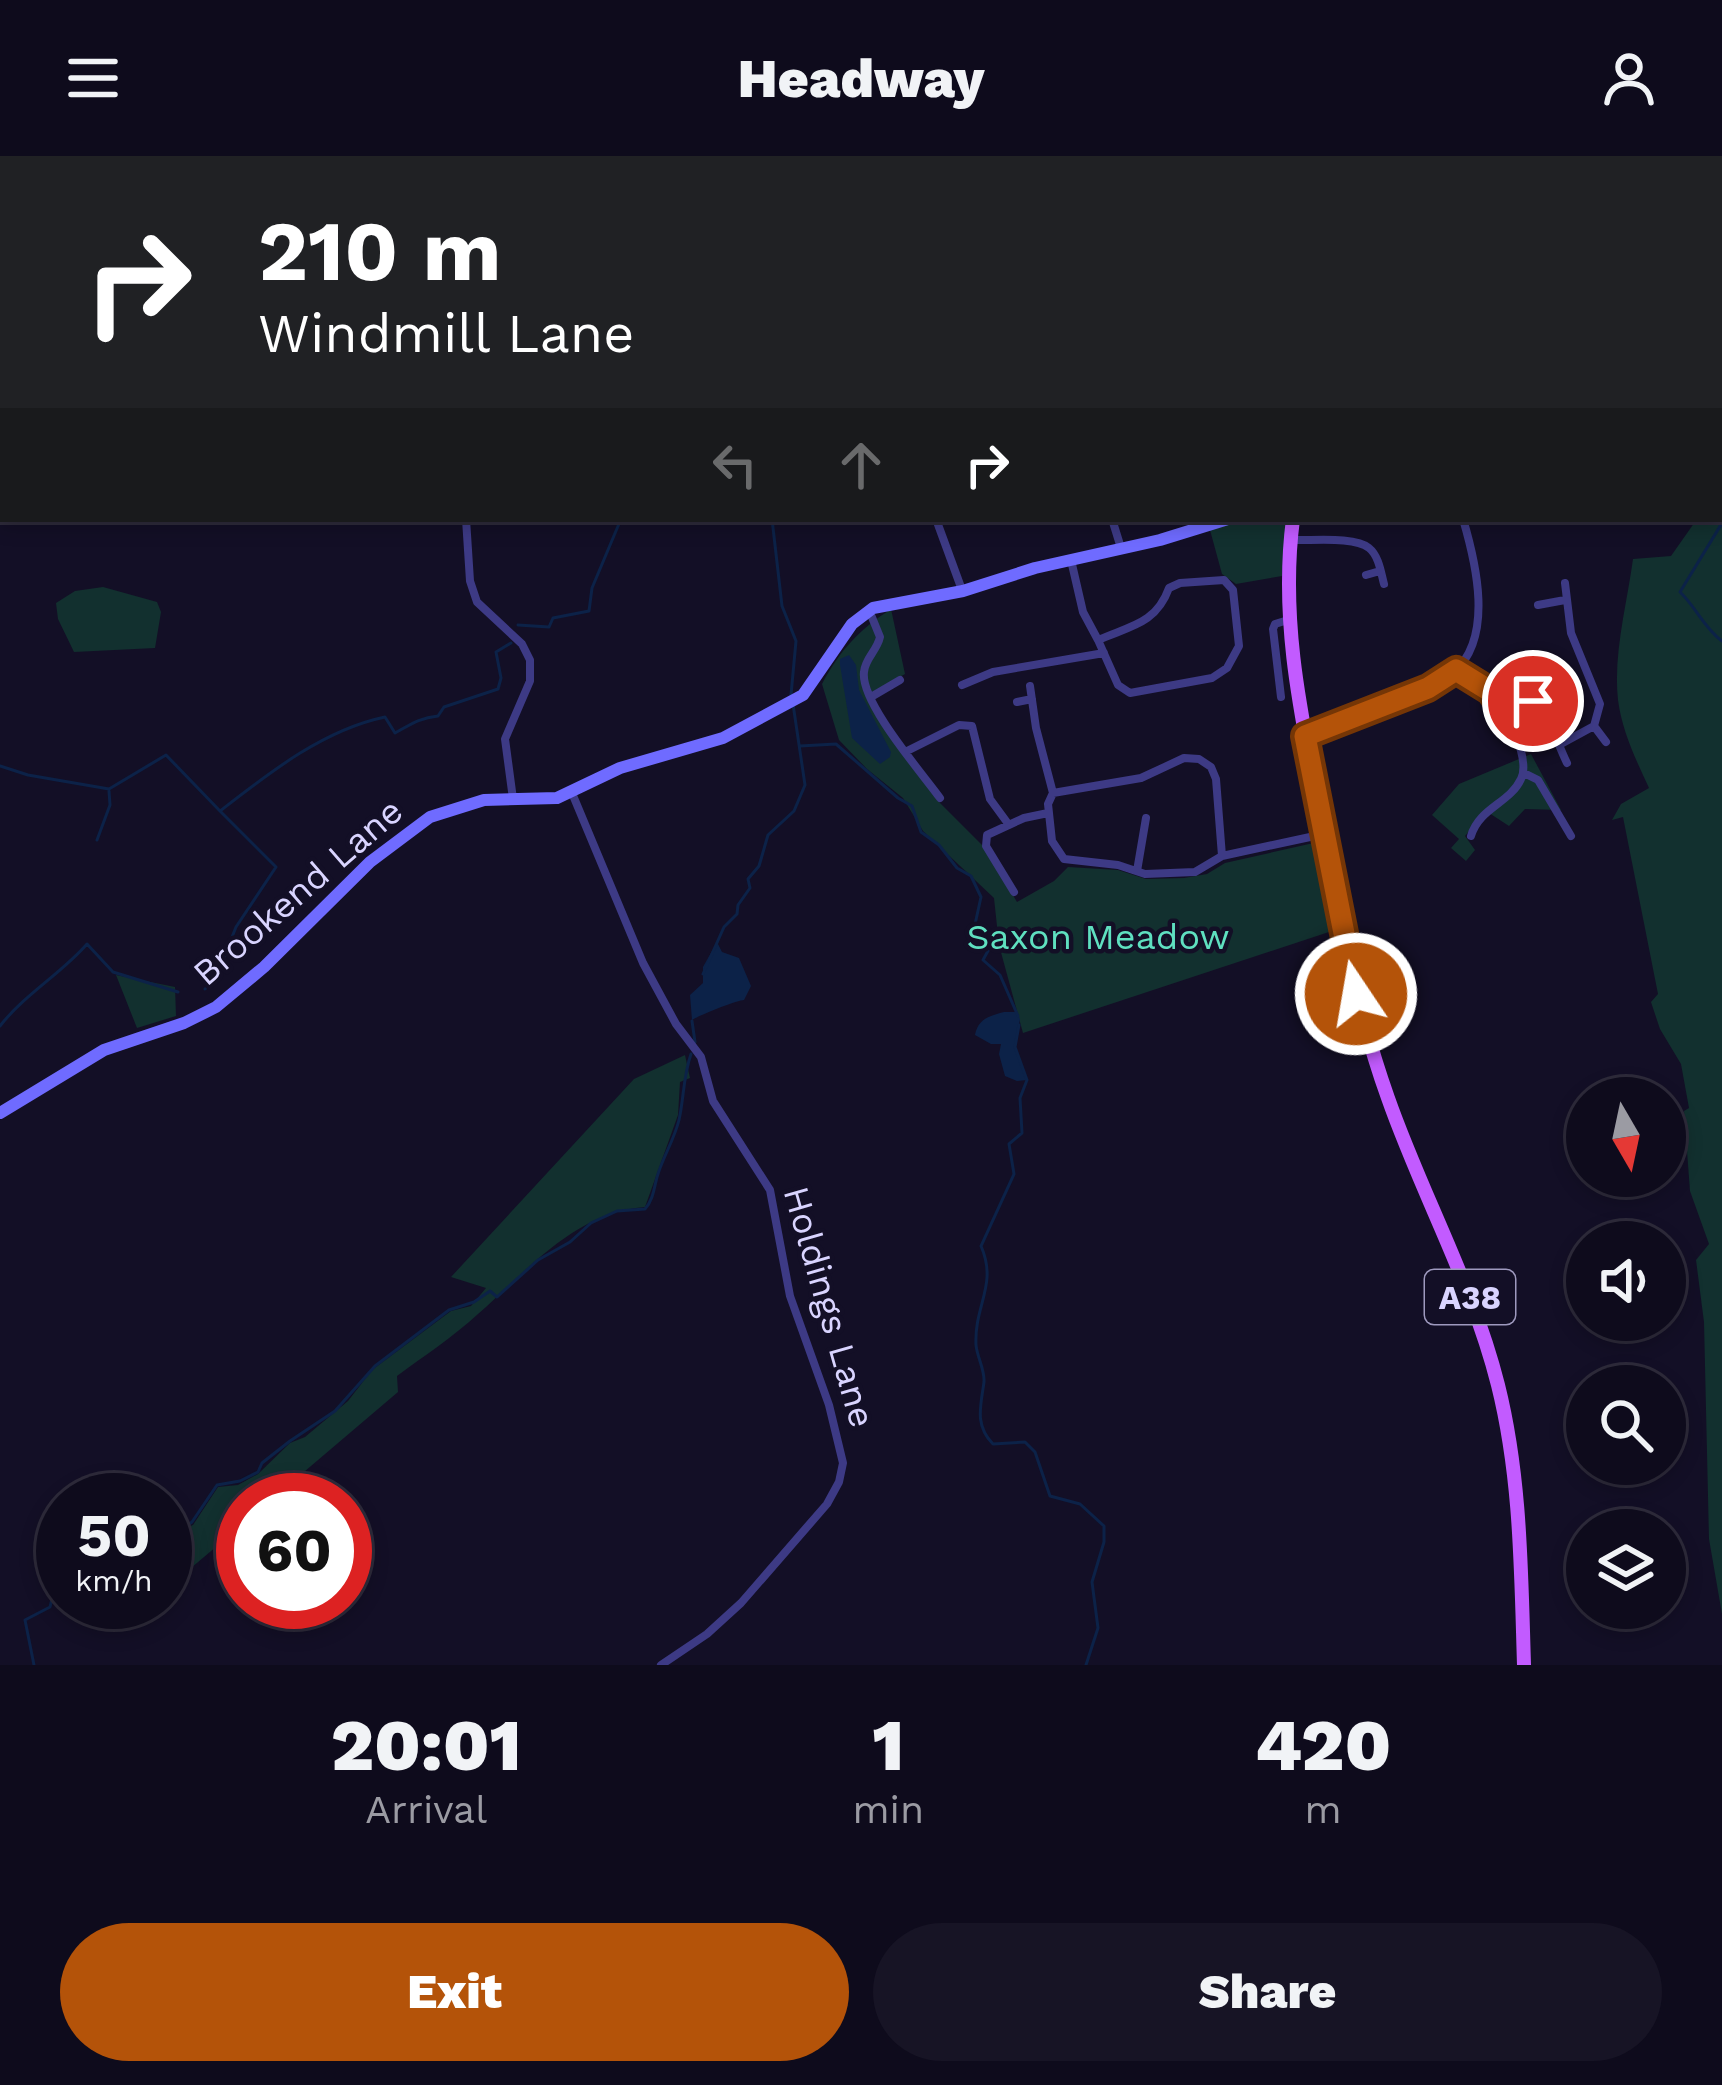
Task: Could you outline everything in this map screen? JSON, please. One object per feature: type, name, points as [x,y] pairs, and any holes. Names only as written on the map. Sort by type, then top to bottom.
[{"type":"main road","name":"A38","points":[[1293,522],[1291,656],[1356,994],[1388,1099],[1462,1275],[1498,1386],[1517,1501],[1524,1665]]},
{"type":"street","points":[[466,522],[470,581],[477,602],[523,644],[530,660],[530,681],[505,739],[513,799]]},
{"type":"street","points":[[938,522],[962,591]]},
{"type":"street","points":[[1113,522],[1121,548]]},
{"type":"street","points":[[940,798],[869,693],[864,668],[880,637],[869,610],[962,591],[1213,522]]},
{"type":"street","points":[[1305,736],[1428,688],[1456,670],[1471,641],[1481,601],[1464,522]]},
{"type":"street","points":[[1290,541],[1362,544],[1374,553],[1384,584]]},
{"type":"street","points":[[1071,559],[1083,612],[1118,685],[1130,693],[1212,678],[1227,668],[1239,646],[1233,590],[1224,580],[1180,583],[1169,588],[1153,616],[1098,640]]},
{"type":"street","points":[[1366,575],[1380,571]]},
{"type":"street","points":[[1559,745],[1594,726],[1600,704],[1574,642],[1565,583]]},
{"type":"street","points":[[1538,605],[1564,600]]},
{"type":"street","name":"Brookend Lane","points":[[0,1113],[104,1050],[184,1023],[225,1001],[411,828],[464,804],[513,799],[541,802],[572,793],[620,768],[723,738],[812,687],[839,640],[869,610]]},
{"type":"street","points":[[1281,697],[1274,629],[1275,624],[1288,620]]},
{"type":"street","points":[[962,685],[993,672],[1104,653]]},
{"type":"street","points":[[1456,670],[1490,691],[1523,752],[1524,773],[1514,789],[1489,807],[1471,836]]},
{"type":"street","points":[[869,693],[900,680]]},
{"type":"street","points":[[1030,686],[1053,793]]},
{"type":"street","points":[[1497,701],[1517,693],[1528,696],[1546,718],[1567,763]]},
{"type":"street","points":[[1017,702],[1032,699]]},
{"type":"street","points":[[907,752],[959,725],[972,726],[990,799],[1009,825]]},
{"type":"street","points":[[1594,726],[1606,742]]},
{"type":"street","points":[[1222,856],[1216,779],[1211,767],[1199,759],[1184,758],[1142,778],[1053,793],[1048,798],[1054,848],[1064,859],[1137,871],[1196,872],[1222,856],[1324,834]]},
{"type":"street","points":[[1524,773],[1538,780],[1571,836]]},
{"type":"street","name":"Holdings Lane","points":[[572,793],[643,963],[700,1058],[707,1090],[770,1190],[790,1297],[829,1406],[843,1463],[827,1504],[741,1603],[662,1665]]},
{"type":"street","points":[[1014,892],[986,843],[990,832],[1048,813]]},
{"type":"street","points":[[1137,871],[1146,818]]},
{"type":"green space","points":[[1235,522],[1286,522],[1282,576],[1236,584],[1222,574],[1210,530]]},
{"type":"green space","points":[[1695,522],[1722,522],[1722,1614],[1709,1539],[1704,1322],[1696,1260],[1709,1244],[1690,1191],[1686,1077],[1651,1002],[1658,994],[1623,817],[1612,820],[1621,804],[1649,788],[1626,734],[1618,700],[1619,647],[1633,559],[1671,556]]},
{"type":"green space","points":[[103,587],[157,602],[161,612],[155,648],[74,652],[58,619],[56,603],[75,591]]},
{"type":"green space","name":"Saxon Meadow","points":[[891,609],[905,674],[869,694],[937,800],[984,847],[1017,902],[1054,881],[1068,867],[1118,870],[1146,879],[1184,878],[1207,874],[1225,863],[1318,842],[1335,930],[1023,1033],[999,945],[994,898],[923,831],[903,798],[839,740],[822,684],[851,642]]},
{"type":"green space","points":[[1531,754],[1561,810],[1525,809],[1509,826],[1486,811],[1465,836],[1475,850],[1466,861],[1451,848],[1459,839],[1432,815],[1459,784]]},
{"type":"green space","points":[[116,975],[175,987],[176,1016],[137,1028]]},
{"type":"green space","points":[[685,1055],[690,1078],[680,1082],[678,1115],[645,1207],[596,1220],[554,1246],[468,1322],[397,1376],[398,1392],[303,1473],[259,1473],[290,1443],[305,1437],[348,1401],[372,1370],[451,1311],[471,1306],[486,1288],[451,1277],[634,1079]]},
{"type":"green space","points":[[216,1490],[216,1547],[192,1567],[192,1525]]},
{"type":"water","points":[[849,655],[856,665],[859,690],[891,752],[880,764],[852,738],[840,665],[840,659]]},
{"type":"water","points":[[717,942],[722,952],[739,958],[751,986],[744,1000],[692,1020],[690,995],[703,983],[703,967]]},
{"type":"water","points":[[1017,1012],[1020,1019],[1015,1047],[1027,1080],[1005,1076],[1001,1044],[975,1035],[985,1019]]},
{"type":"waterway","points":[[518,625],[549,627],[553,618],[589,611],[592,588],[620,522]]},
{"type":"waterway","points":[[772,522],[782,606],[796,641],[791,695]]},
{"type":"waterway","points":[[1722,523],[1680,592],[1722,641]]},
{"type":"waterway","points":[[0,766],[109,789],[166,755],[220,811],[298,755],[340,732],[385,717],[395,733],[438,716],[444,707],[498,689],[496,652],[511,643]]},
{"type":"waterway","points":[[703,974],[724,927],[737,914],[750,888],[748,879],[759,866],[768,835],[794,811],[805,785],[793,704]]},
{"type":"waterway","points":[[800,746],[836,744],[912,806],[921,832],[971,876],[981,897],[974,929],[989,949],[983,960],[1000,975],[1018,1016]]},
{"type":"waterway","points":[[97,840],[110,805],[109,791]]},
{"type":"waterway","points":[[205,989],[215,980],[236,927],[276,867],[220,811]]},
{"type":"waterway","points":[[0,1026],[87,944],[113,972],[178,992]]},
{"type":"waterway","points":[[692,1021],[695,1042]]},
{"type":"waterway","points":[[1019,1025],[1015,1047],[1027,1080],[1020,1098],[1022,1133],[1009,1144],[1014,1174],[981,1246],[987,1272],[976,1331],[984,1377],[981,1422],[993,1444],[1025,1442],[1035,1452],[1050,1496],[1080,1504],[1104,1526],[1092,1582],[1098,1628],[1086,1665]]},
{"type":"waterway","points":[[192,1522],[217,1485],[258,1472],[262,1463],[335,1411],[375,1366],[449,1310],[490,1291],[497,1297],[538,1260],[591,1223],[617,1211],[645,1209],[677,1127],[691,1054]]},
{"type":"waterway","points":[[34,1665],[25,1620],[36,1614]]},
{"type":"route","points":[[1356,994],[1305,736],[1428,688],[1456,670],[1490,691],[1497,701],[1517,693],[1533,701]]}]
